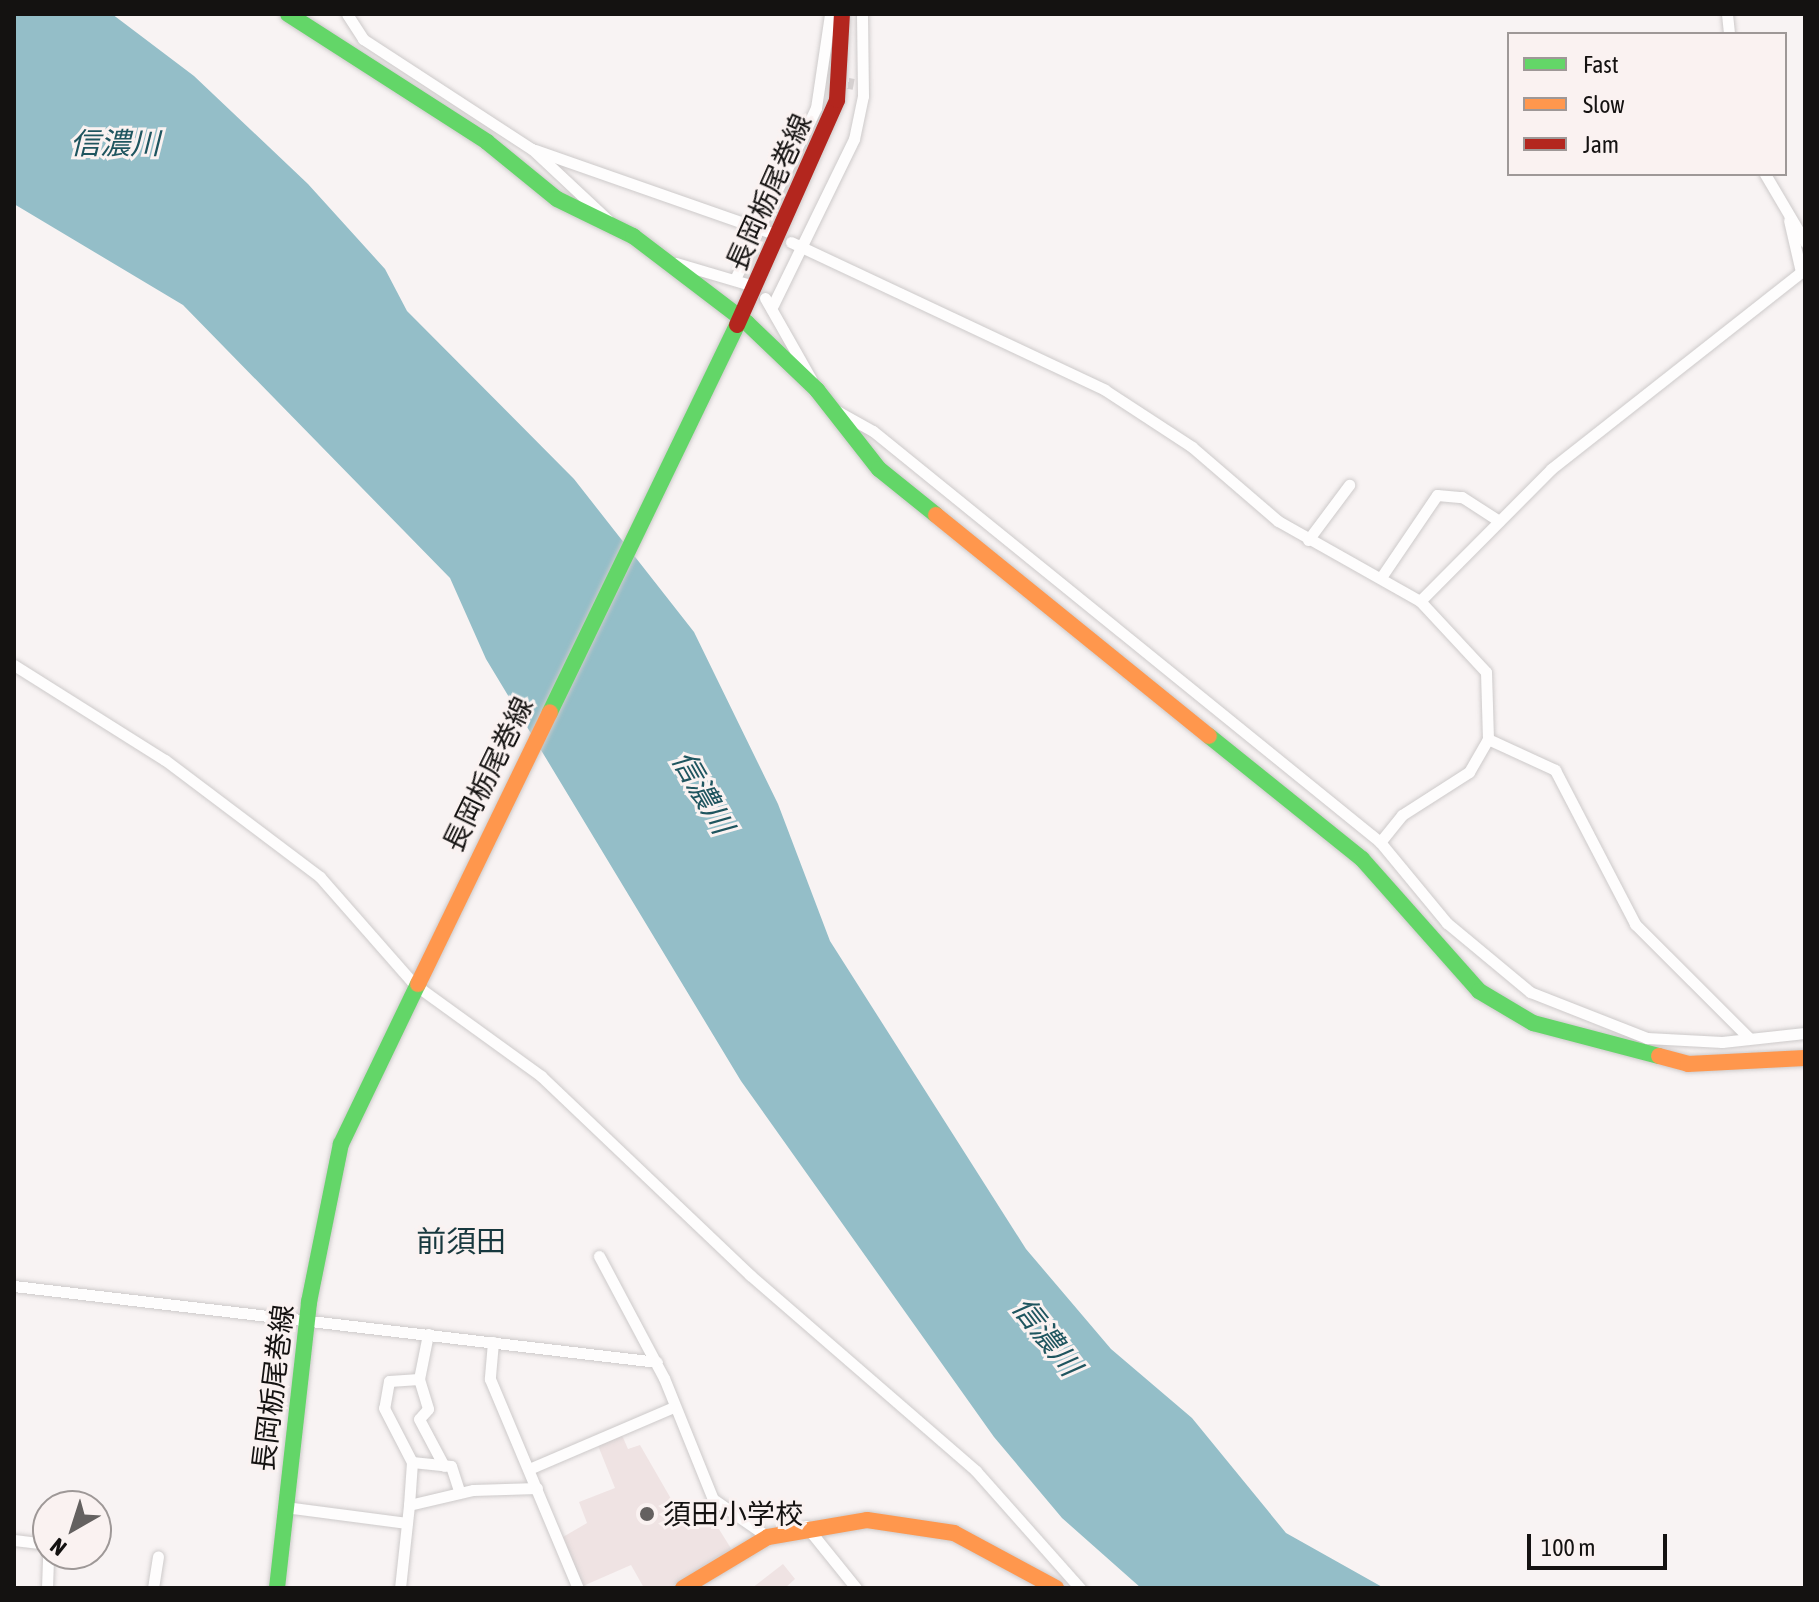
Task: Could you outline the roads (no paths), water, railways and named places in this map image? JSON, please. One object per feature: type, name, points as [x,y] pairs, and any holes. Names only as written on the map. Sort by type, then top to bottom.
[{"type":"main road","points":[[288,14],[487,142],[557,199],[610,222],[654,254],[817,390],[879,469],[1362,859],[1479,991],[1533,1023],[1676,1061],[1760,1065],[1805,1058]]},
{"type":"main road","name":"長岡栃尾巻線","points":[[277,1588],[307,1320],[333,1171],[417,978],[825,140],[841,77],[842,14]]},
{"type":"main road","points":[[691,1586],[768,1537],[805,1526],[880,1520],[954,1533],[1056,1588]]},
{"type":"street","points":[[347,14],[363,39],[532,149],[610,222]]},
{"type":"street","points":[[736,277],[828,80],[830,14]]},
{"type":"street","points":[[817,390],[769,302],[806,250],[842,174],[858,84],[862,14]]},
{"type":"street","points":[[532,149],[772,233]]},
{"type":"street","points":[[1766,176],[1789,220],[1805,242]]},
{"type":"street","points":[[1420,601],[1499,521],[1661,376],[1801,272],[1789,220]]},
{"type":"street","points":[[791,242],[1105,390],[1308,540],[1382,576],[1420,601],[1486,672],[1488,739],[1469,772],[1402,815],[1380,842]]},
{"type":"street","points":[[654,254],[736,277],[747,284]]},
{"type":"street","points":[[829,407],[873,431],[1380,842],[1473,949],[1543,1000],[1647,1038],[1749,1038],[1805,1033]]},
{"type":"street","points":[[1308,540],[1349,485]]},
{"type":"street","points":[[1382,576],[1437,495],[1462,497],[1499,521]]},
{"type":"street","points":[[14,665],[165,760],[320,877],[417,978],[541,1076],[750,1275],[976,1471],[1080,1588]]},
{"type":"street","points":[[1488,739],[1555,770],[1635,924],[1749,1038]]},
{"type":"street","points":[[599,1256],[657,1362],[713,1499],[768,1537]]},
{"type":"street","points":[[14,1286],[657,1362]]},
{"type":"street","points":[[428,1334],[419,1379],[428,1409],[419,1419],[444,1466]]},
{"type":"street","points":[[493,1342],[490,1379],[578,1588]]},
{"type":"street","points":[[400,1588],[412,1462],[384,1408],[389,1381],[419,1379]]},
{"type":"street","points":[[529,1469],[674,1407]]},
{"type":"street","points":[[412,1462],[451,1466],[460,1493]]},
{"type":"street","points":[[409,1505],[460,1493],[537,1488]]},
{"type":"street","points":[[285,1507],[407,1523]]},
{"type":"street","points":[[805,1526],[856,1588]]},
{"type":"street","points":[[153,1588],[158,1556]]},
{"type":"water","name":"信濃川","points":[[14,14],[112,14],[194,76],[308,184],[385,269],[407,311],[574,479],[694,632],[778,804],[830,941],[1026,1249],[1111,1349],[1192,1418],[1286,1533],[1384,1588],[1141,1588],[1062,1518],[994,1437],[741,1081],[486,659],[450,578],[183,305],[14,204]]},
{"type":"tunnel","points":[[832,80],[854,84]]},
{"type":"place","name":"須田小学校","points":[[647,1514]]},
{"type":"district","name":"前須田","points":[[461,1241]]}]
